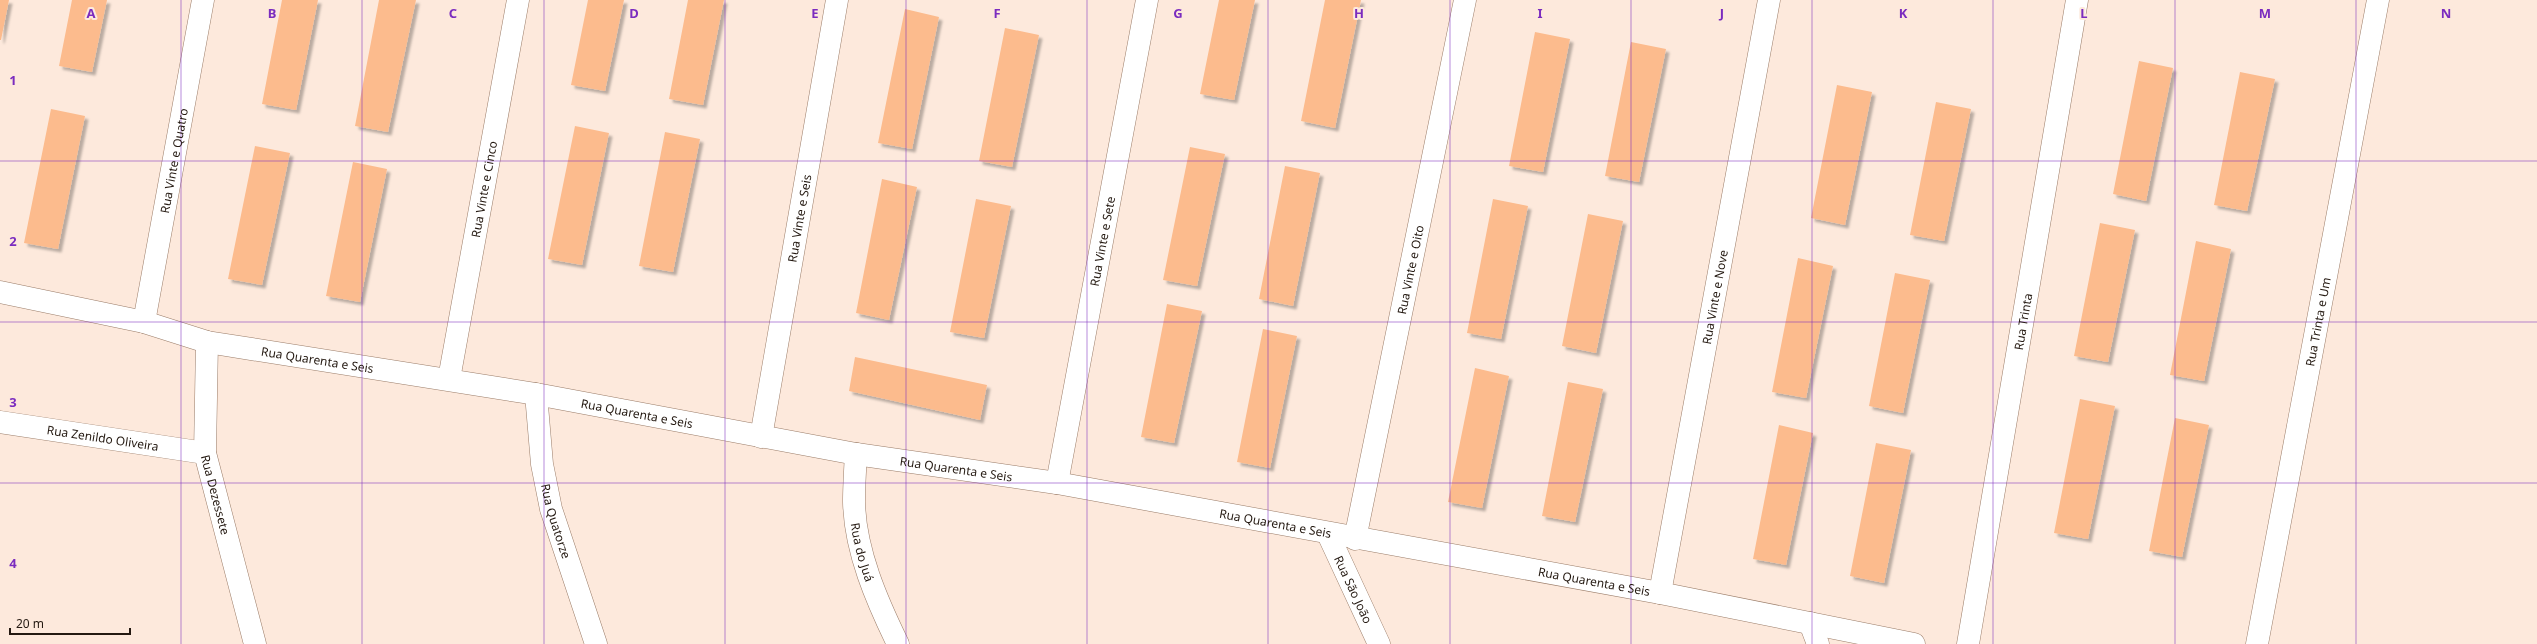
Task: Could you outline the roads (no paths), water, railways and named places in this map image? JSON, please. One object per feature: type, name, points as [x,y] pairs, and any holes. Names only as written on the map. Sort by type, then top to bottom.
[{"type":"street","name":"Rua Vinte e Quatro","points":[[144,322],[203,0]]},
{"type":"street","name":"Rua Vinte e Cinco","points":[[449,379],[518,0]]},
{"type":"street","name":"Rua Vinte e Seis","points":[[761,437],[837,0]]},
{"type":"street","name":"Rua Vinte e Sete","points":[[1058,483],[1147,0]]},
{"type":"street","name":"Rua Vinte e Oito","points":[[1355,539],[1465,0]]},
{"type":"street","name":"Rua Vinte e Nove","points":[[1660,593],[1769,0]]},
{"type":"street","name":"Rua Trinta","points":[[1968,644],[2077,0]]},
{"type":"street","name":"Rua Trinta e Um","points":[[2257,644],[2378,0]]},
{"type":"street","name":"Rua Quarenta e Seis","points":[[0,292],[144,322],[207,342],[449,379],[536,394],[856,454],[1058,483],[1355,539],[1660,593],[1914,644]]},
{"type":"street","name":"Rua Dezessete","points":[[207,342],[205,453],[255,644]]},
{"type":"street","name":"Rua Quatorze","points":[[536,394],[542,464],[551,509],[596,644]]},
{"type":"street","name":"Rua Zenildo Oliveira","points":[[0,422],[205,453]]},
{"type":"street","name":"Rua do Juá","points":[[856,454],[854,503],[858,540],[870,580],[898,644]]},
{"type":"street","name":"Rua São João","points":[[1328,534],[1379,644]]},
{"type":"street","points":[[1810,623],[1818,644]]}]
